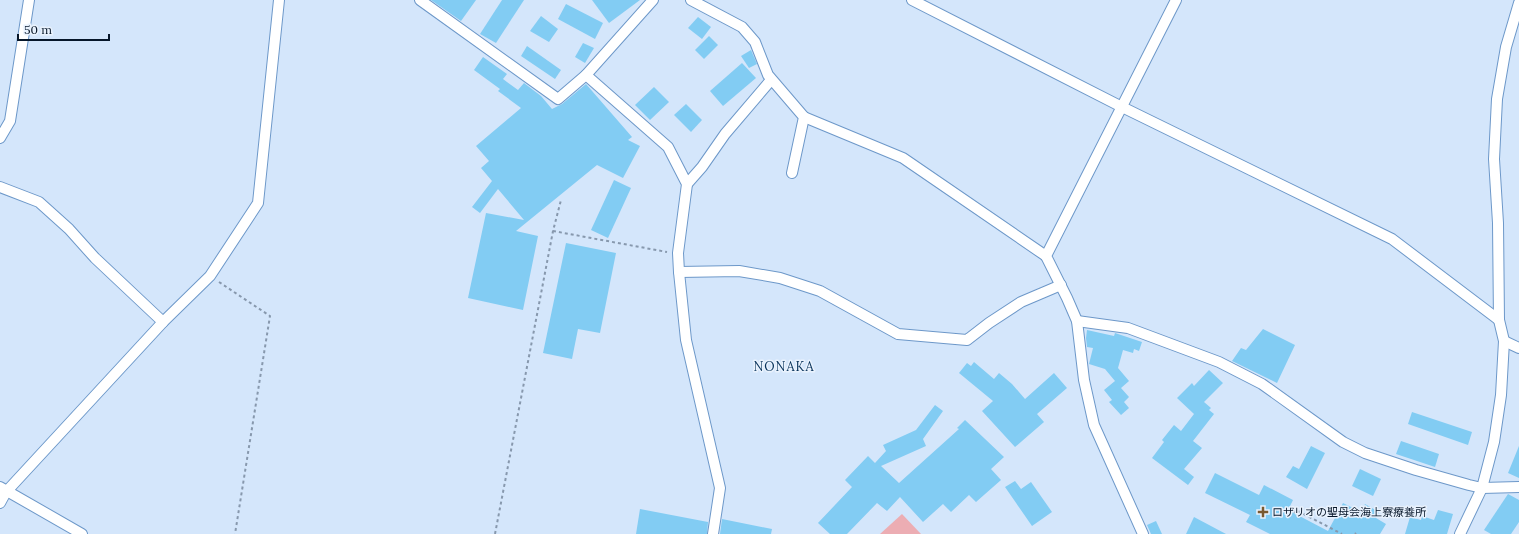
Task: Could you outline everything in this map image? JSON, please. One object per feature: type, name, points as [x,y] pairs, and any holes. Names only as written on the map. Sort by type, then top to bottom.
[{"type":"street","points":[[0,138],[10,122],[29,0]]},
{"type":"street","points":[[0,503],[3,490],[163,322],[210,276],[258,203],[279,0]]},
{"type":"street","points":[[420,0],[558,99],[586,75],[653,0]]},
{"type":"street","points":[[691,0],[742,27],[755,42],[768,75],[804,117],[903,158],[1046,256],[1077,321],[1084,380],[1094,425],[1143,534]]},
{"type":"street","points":[[912,0],[1122,107],[1392,239],[1500,320]]},
{"type":"street","points":[[1046,256],[1176,0]]},
{"type":"street","points":[[1460,534],[1482,488],[1494,442],[1501,395],[1504,341],[1500,320],[1498,223],[1494,159],[1497,99],[1506,47],[1519,3]]},
{"type":"street","points":[[586,75],[668,148],[687,184]]},
{"type":"street","points":[[713,534],[720,488],[686,340],[679,272],[678,254],[687,184],[702,167],[725,134],[772,80]]},
{"type":"street","points":[[792,174],[804,117]]},
{"type":"street","points":[[0,187],[39,202],[69,229],[95,258],[163,322]]},
{"type":"street","points":[[679,272],[739,271],[780,278],[820,291],[898,334],[967,340],[989,323],[1021,302],[1061,285]]},
{"type":"street","points":[[1077,321],[1128,328],[1219,362],[1262,384],[1343,442],[1365,453],[1416,470],[1482,488],[1519,487]]},
{"type":"street","points":[[1504,341],[1519,348]]},
{"type":"street","points":[[3,490],[82,534]]},
{"type":"path","points":[[496,534],[553,231],[561,200]]},
{"type":"path","points":[[553,231],[678,254]]},
{"type":"path","points":[[210,276],[270,316],[235,534]]},
{"type":"path","points":[[1294,513],[1296,510],[1342,534]]},
{"type":"shaded area","points":[[902,514],[921,534],[880,534]]},
{"type":"building","points":[[431,0],[476,0],[461,21]]},
{"type":"building","points":[[502,0],[524,0],[496,43],[480,34]]},
{"type":"building","points":[[592,0],[640,0],[609,23]]},
{"type":"building","points":[[566,4],[603,23],[595,39],[558,19]]},
{"type":"building","points":[[541,16],[558,29],[549,42],[530,31]]},
{"type":"building","points":[[698,17],[711,27],[702,39],[688,28]]},
{"type":"building","points":[[709,36],[718,45],[704,59],[695,50]]},
{"type":"building","points":[[583,43],[594,48],[585,63],[575,57]]},
{"type":"building","points":[[527,46],[561,70],[555,79],[521,56]]},
{"type":"building","points":[[751,50],[757,64],[749,68],[741,56]]},
{"type":"building","points":[[483,57],[507,74],[503,79],[518,90],[524,83],[541,96],[552,109],[562,104],[586,84],[632,137],[628,140],[640,146],[623,178],[597,165],[516,231],[538,236],[523,310],[468,298],[486,213],[524,220],[498,189],[480,213],[472,207],[492,181],[481,168],[489,161],[476,146],[521,108],[498,91],[500,89],[474,70]]},
{"type":"building","points":[[742,63],[756,78],[723,106],[710,91]]},
{"type":"building","points":[[654,87],[669,102],[650,120],[635,105]]},
{"type":"building","points":[[686,104],[702,120],[691,132],[674,115]]},
{"type":"building","points":[[614,180],[631,188],[608,238],[591,230]]},
{"type":"building","points":[[566,243],[616,253],[600,333],[578,329],[572,359],[543,353]]},
{"type":"building","points":[[1263,329],[1295,345],[1277,383],[1232,361],[1241,348],[1246,350]]},
{"type":"building","points":[[1087,330],[1114,336],[1115,333],[1142,342],[1139,351],[1134,349],[1133,353],[1123,350],[1118,368],[1129,381],[1121,388],[1129,397],[1124,402],[1129,408],[1121,415],[1109,402],[1112,400],[1104,390],[1115,381],[1105,369],[1089,364],[1093,348],[1087,347]]},
{"type":"building","points":[[974,362],[994,379],[999,373],[1012,384],[1025,399],[1054,373],[1067,388],[1037,414],[1044,422],[1015,447],[982,411],[993,401],[959,373],[967,363],[971,366]]},
{"type":"building","points":[[1209,370],[1223,383],[1204,402],[1211,408],[1209,410],[1214,414],[1193,441],[1202,448],[1184,469],[1194,477],[1188,485],[1152,458],[1164,442],[1162,440],[1174,425],[1181,431],[1194,414],[1177,398],[1192,383],[1194,386]]},
{"type":"building","points":[[935,405],[943,411],[923,439],[926,446],[881,466],[899,483],[959,429],[957,428],[965,420],[1004,457],[991,469],[1001,480],[976,502],[969,495],[951,512],[943,504],[923,522],[900,497],[887,511],[877,503],[847,534],[830,534],[818,523],[852,487],[845,480],[868,456],[875,463],[886,451],[883,445],[916,430]]},
{"type":"building","points":[[1412,412],[1472,432],[1468,445],[1408,424]]},
{"type":"building","points":[[1401,441],[1439,454],[1435,467],[1396,454]]},
{"type":"building","points":[[1311,446],[1325,453],[1307,489],[1286,477],[1293,466],[1299,469]]},
{"type":"building","points":[[1519,446],[1519,478],[1508,473]]},
{"type":"building","points":[[1360,469],[1381,479],[1373,496],[1352,486]]},
{"type":"building","points":[[1215,473],[1259,495],[1264,485],[1293,500],[1288,510],[1328,531],[1343,503],[1361,512],[1365,504],[1379,512],[1376,518],[1386,524],[1380,534],[1270,534],[1246,522],[1250,515],[1205,493]]},
{"type":"building","points":[[1015,481],[1021,489],[1031,482],[1052,512],[1032,526],[1005,487]]},
{"type":"building","points":[[1508,494],[1519,500],[1519,522],[1511,534],[1491,534],[1484,530]]},
{"type":"building","points":[[640,509],[708,522],[707,534],[636,534]]},
{"type":"building","points":[[1438,510],[1453,514],[1447,534],[1405,534],[1410,517],[1421,520],[1422,516],[1434,520]]},
{"type":"building","points":[[1194,517],[1226,534],[1186,534]]},
{"type":"building","points":[[722,519],[772,529],[771,534],[720,534]]},
{"type":"building","points":[[1156,521],[1162,534],[1151,534],[1147,525]]},
{"type":"place","name":"ロザリオの聖母会海上寮療養所","points":[[1263,512]]},
{"type":"district","name":"NONAKA","points":[[784,366]]}]
